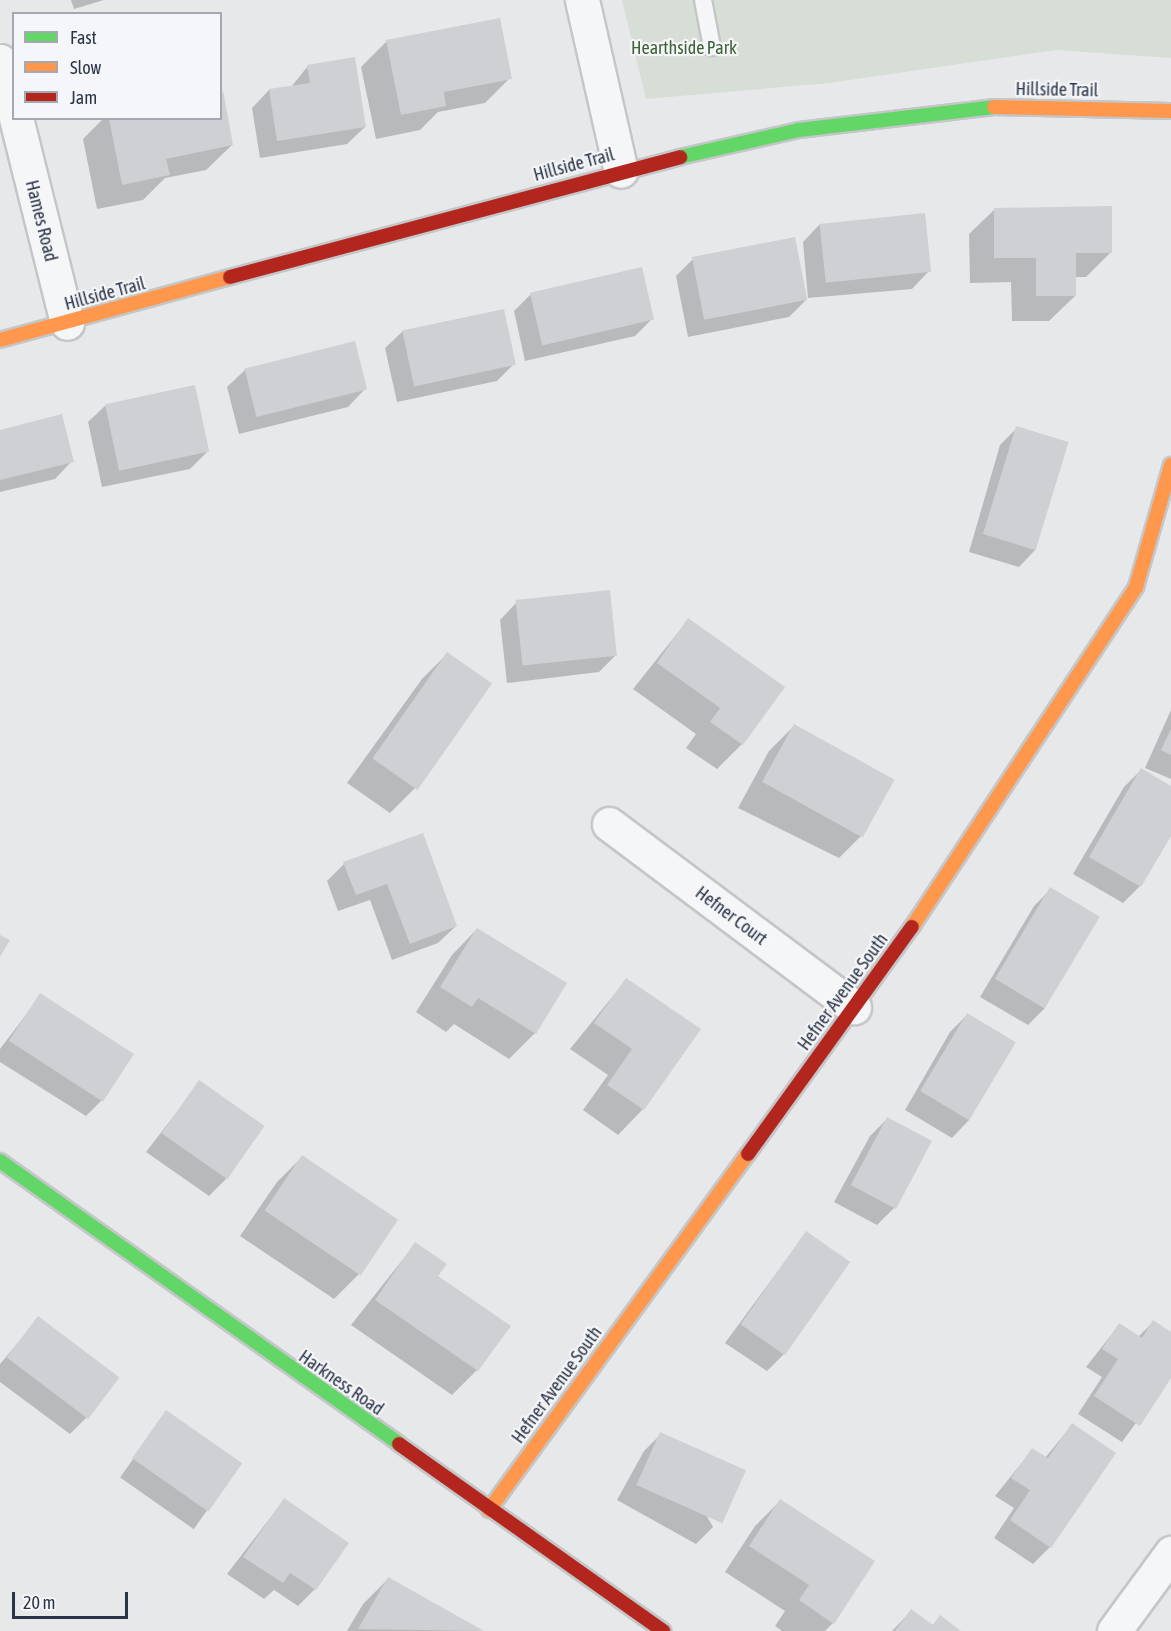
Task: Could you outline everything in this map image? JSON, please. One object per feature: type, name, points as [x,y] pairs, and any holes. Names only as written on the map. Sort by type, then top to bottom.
[{"type":"street","points":[[582,0],[621,171]]},
{"type":"street","points":[[0,61],[12,103]]},
{"type":"street","name":"Hillside Trail","points":[[0,340],[621,171],[799,130],[997,107],[1171,111]]},
{"type":"street","name":"Hames Road","points":[[16,120],[67,323]]},
{"type":"street","name":"Hefner Avenue South","points":[[489,1510],[854,1007],[1136,588],[1171,465]]},
{"type":"street","name":"Hefner Court","points":[[609,824],[854,1007]]},
{"type":"street","name":"Harkness Road","points":[[0,1161],[489,1510],[663,1631]]},
{"type":"street","points":[[1114,1631],[1171,1553]]},
{"type":"lane","points":[[703,0],[712,47]]},
{"type":"green space","name":"Hearthside Park","points":[[622,0],[1171,0],[1171,58],[1056,50],[829,83],[646,99]]},
{"type":"building","points":[[500,18],[512,79],[444,92],[446,106],[401,115],[386,40]]},
{"type":"building","points":[[355,57],[366,127],[277,141],[269,89],[310,83],[307,65]]},
{"type":"building","points":[[223,90],[233,145],[166,159],[170,175],[122,185],[109,120],[222,120]]},
{"type":"building","points":[[1112,206],[1112,253],[1076,253],[1076,296],[1036,296],[1036,258],[994,258],[994,208]]},
{"type":"building","points":[[925,213],[931,272],[826,283],[820,224]]},
{"type":"building","points":[[795,237],[807,300],[704,320],[692,257]]},
{"type":"building","points":[[642,267],[654,320],[542,345],[530,293]]},
{"type":"building","points":[[504,309],[516,365],[414,386],[402,331]]},
{"type":"building","points":[[355,341],[367,390],[256,417],[244,369]]},
{"type":"building","points":[[195,385],[209,452],[119,471],[105,404]]},
{"type":"building","points":[[62,414],[74,462],[0,480],[0,430]]},
{"type":"building","points":[[1016,426],[1069,442],[1036,550],[983,534]]},
{"type":"building","points":[[610,590],[617,656],[522,666],[516,600]]},
{"type":"building","points":[[688,618],[785,687],[743,745],[710,722],[720,708],[657,663]]},
{"type":"building","points":[[447,652],[492,684],[417,790],[372,758]]},
{"type":"building","points":[[794,724],[895,780],[863,837],[762,782]]},
{"type":"building","points":[[1171,729],[1171,755],[1161,750]]},
{"type":"building","points":[[1141,768],[1171,786],[1171,836],[1141,887],[1089,857]]},
{"type":"building","points":[[423,833],[457,926],[410,944],[387,884],[356,895],[343,862]]},
{"type":"building","points":[[1050,887],[1100,917],[1045,1009],[995,979]]},
{"type":"building","points":[[477,928],[567,983],[536,1034],[478,998],[472,1007],[440,987]]},
{"type":"building","points":[[0,935],[10,940],[0,957]]},
{"type":"building","points":[[626,978],[701,1029],[644,1110],[607,1085],[632,1049],[594,1023]]},
{"type":"building","points":[[40,993],[134,1054],[103,1102],[9,1041]]},
{"type":"building","points":[[967,1013],[1016,1042],[969,1120],[920,1091]]},
{"type":"building","points":[[199,1080],[265,1126],[227,1179],[162,1133]]},
{"type":"building","points":[[887,1117],[932,1141],[896,1209],[851,1185]]},
{"type":"building","points":[[302,1155],[398,1220],[361,1275],[265,1211]]},
{"type":"building","points":[[806,1231],[850,1262],[785,1355],[741,1324]]},
{"type":"building","points":[[415,1242],[447,1264],[438,1276],[511,1326],[478,1371],[375,1300]]},
{"type":"building","points":[[38,1316],[119,1377],[88,1419],[7,1358]]},
{"type":"building","points":[[1153,1320],[1171,1332],[1171,1378],[1140,1426],[1094,1396],[1118,1359],[1102,1349],[1119,1323],[1142,1338]]},
{"type":"building","points":[[166,1410],[242,1463],[208,1512],[132,1458]]},
{"type":"building","points":[[1072,1423],[1116,1453],[1051,1548],[1010,1520],[1030,1490],[1011,1478],[1032,1448],[1048,1458]]},
{"type":"building","points":[[660,1432],[746,1470],[722,1523],[636,1485]]},
{"type":"building","points":[[284,1498],[349,1543],[316,1590],[290,1573],[283,1583],[243,1557]]},
{"type":"building","points":[[780,1499],[875,1561],[834,1624],[799,1600],[809,1585],[749,1546]]},
{"type":"building","points":[[388,1577],[484,1631],[358,1629]]},
{"type":"building","points":[[911,1609],[933,1625],[940,1615],[961,1631],[895,1631]]},
{"type":"traffic: fast","points":[[680,157],[799,130],[994,107]]},
{"type":"traffic: fast","points":[[0,1161],[399,1444]]},
{"type":"traffic: slow","points":[[994,107],[1171,111]]},
{"type":"traffic: slow","points":[[0,340],[230,277]]},
{"type":"traffic: slow","points":[[912,927],[1136,587],[1171,465]]},
{"type":"traffic: slow","points":[[489,1510],[748,1154]]},
{"type":"traffic: jam","points":[[230,277],[680,157]]},
{"type":"traffic: jam","points":[[748,1154],[912,927]]},
{"type":"traffic: jam","points":[[399,1444],[663,1631]]}]
